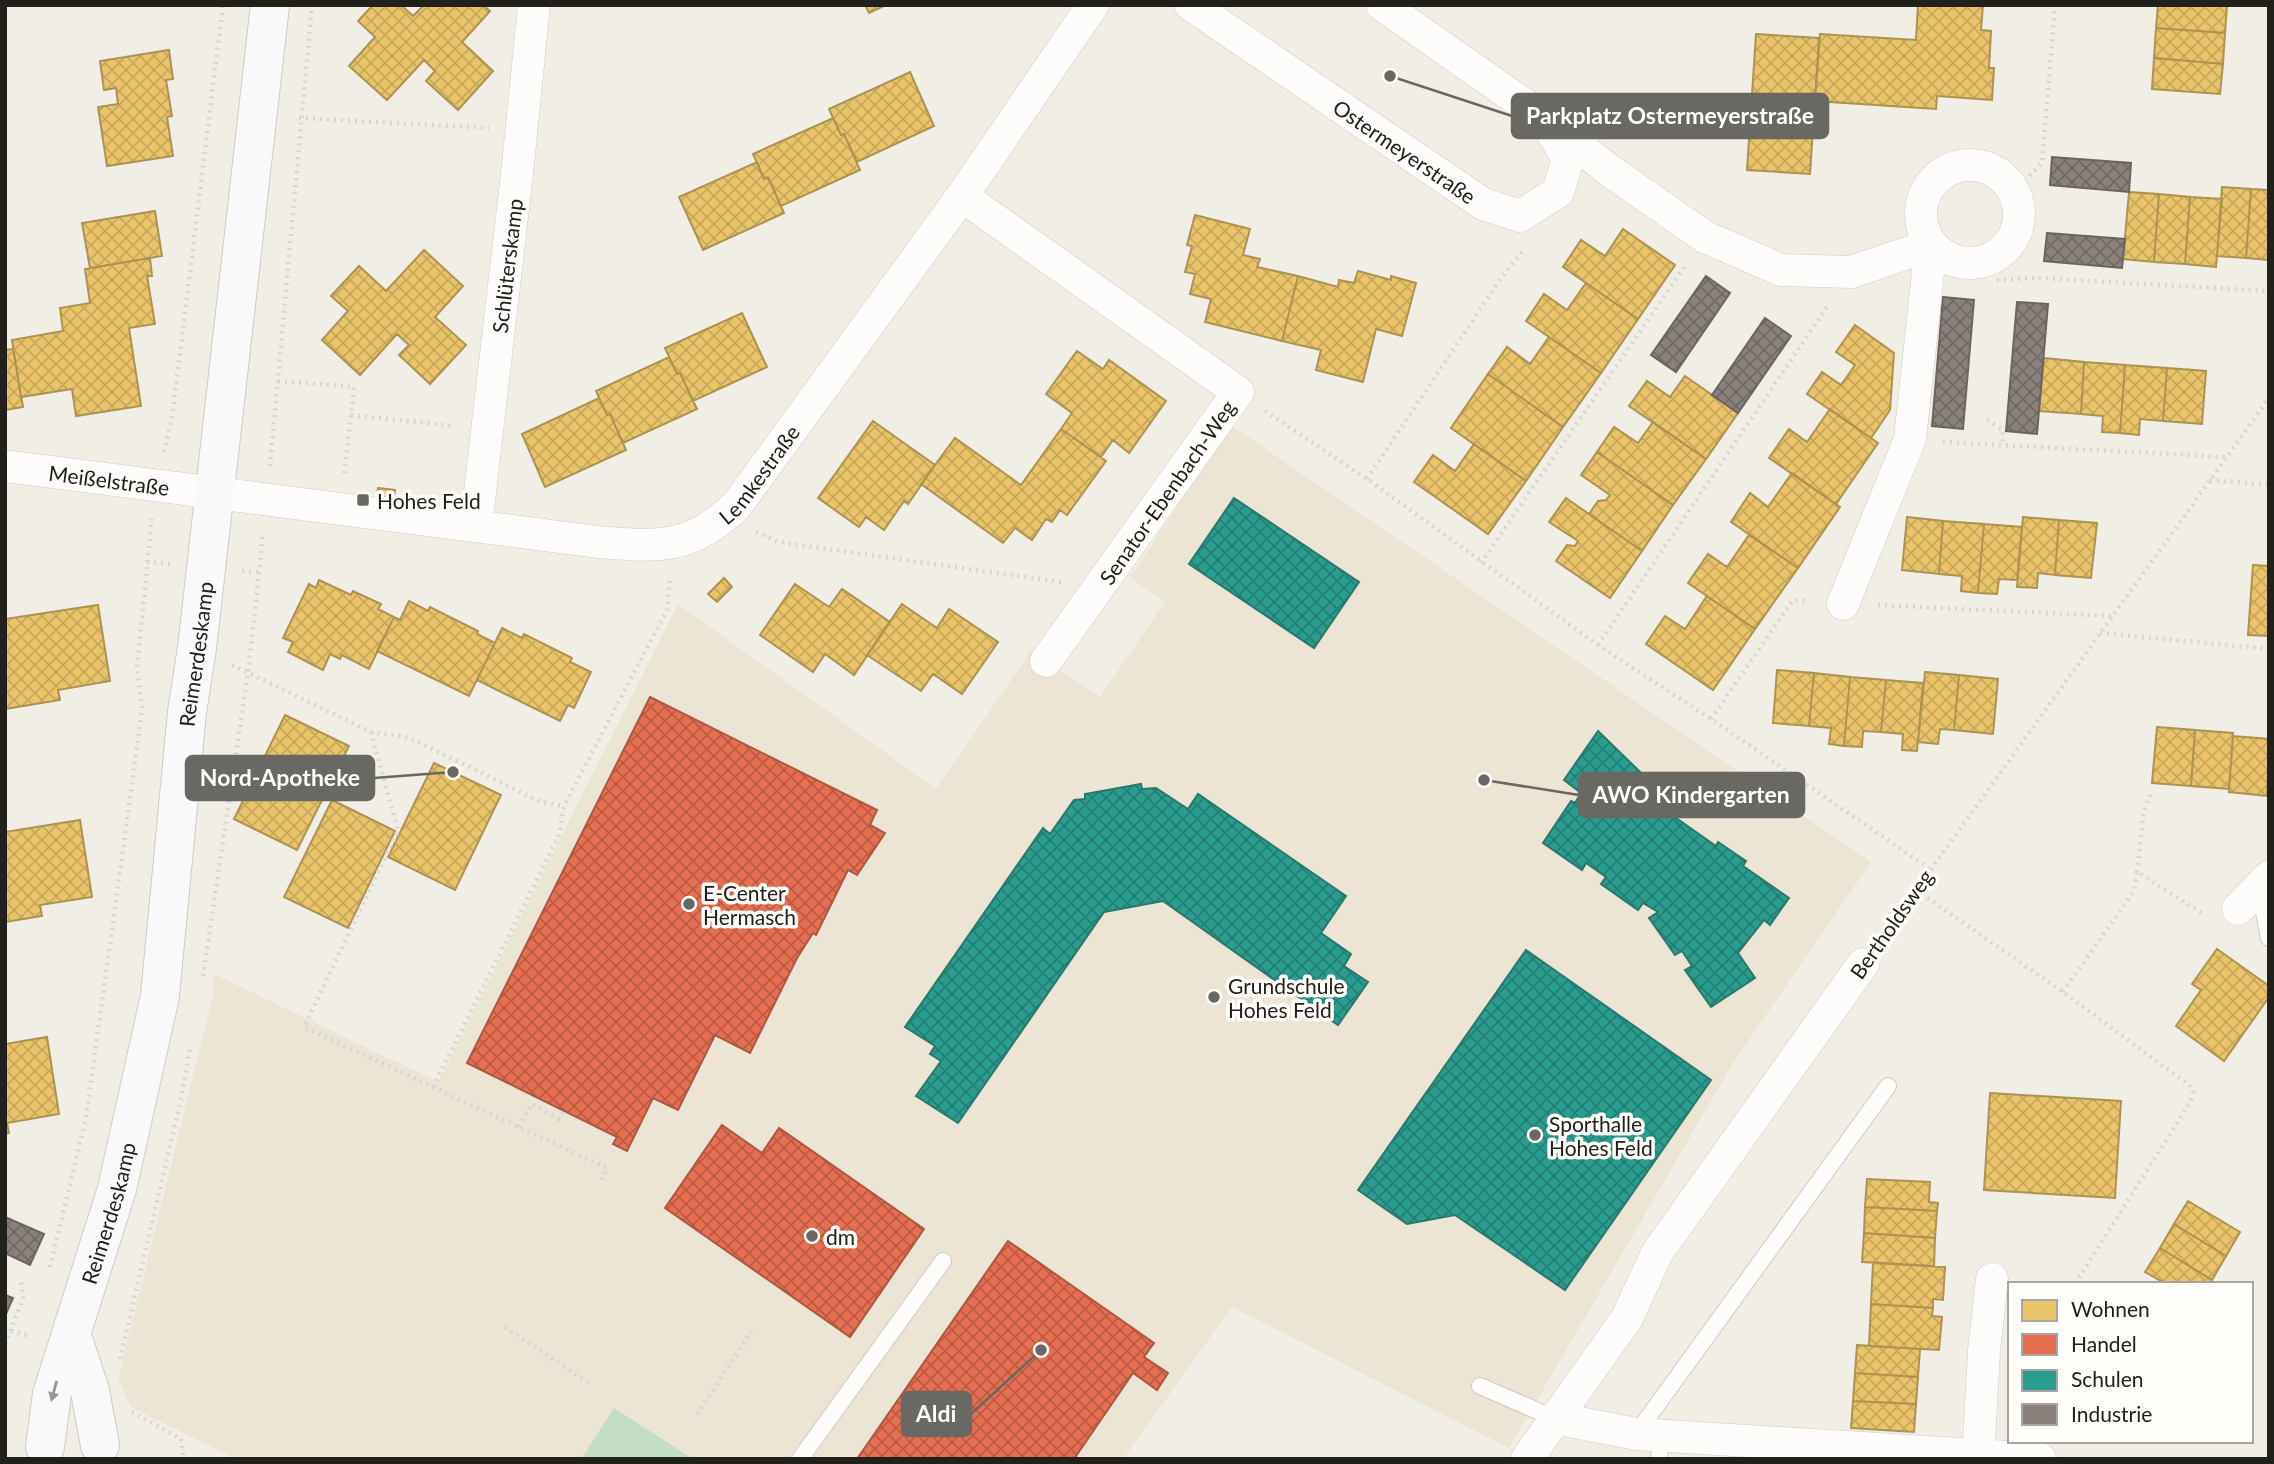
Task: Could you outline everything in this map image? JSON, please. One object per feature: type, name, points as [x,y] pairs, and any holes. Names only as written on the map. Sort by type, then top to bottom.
[{"type":"main road","name":"Reimerdeskamp","points":[[37,1453],[52,1394],[117,1189],[160,996],[187,712],[197,648],[270,5]]},
{"type":"main road","points":[[37,1453],[60,1442],[75,1440],[109,1452],[102,1390],[72,1336]]},
{"type":"street","name":"Schlüterskamp","points":[[476,526],[534,5]]},
{"type":"street","name":"Lemkestraße","points":[[215,493],[622,544],[673,543],[704,532],[737,505],[962,196],[1093,5]]},
{"type":"street","name":"Ostermeyerstraße","points":[[1191,5],[1483,204],[1520,216],[1558,192],[1568,159],[1545,119]]},
{"type":"street","name":"Ostermeyerstraße","points":[[1382,5],[1545,119],[1610,171],[1705,237],[1781,270],[1851,272],[1931,245]]},
{"type":"street","points":[[1980,164],[2001,174],[2015,191],[2020,204],[2019,224],[2012,242],[1998,256],[1976,264],[1953,261],[1931,245],[1925,235],[1920,213],[1927,187],[1944,171],[1957,166],[1980,164]]},
{"type":"street","name":"Senator-Ebenbach-Weg","points":[[962,196],[1238,392],[1046,661]]},
{"type":"street","points":[[1843,604],[1910,439],[1931,245]]},
{"type":"street","name":"Meißelstraße","points":[[5,466],[215,493]]},
{"type":"street","name":"Bertholdsweg","points":[[1527,1459],[1628,1318],[1657,1253],[1863,964]]},
{"type":"street","points":[[1978,1458],[1984,1351],[1992,1279]]},
{"type":"street","points":[[1554,1418],[1652,1443],[2040,1459]]},
{"type":"lane","points":[[2255,891],[2269,938]]},
{"type":"lane","points":[[1652,1443],[1888,1086]]},
{"type":"lane","points":[[800,1459],[943,1261]]},
{"type":"lane","points":[[1480,1385],[1554,1418]]},
{"type":"path","points":[[48,1272],[86,1118],[142,709],[137,667],[155,485],[172,418],[223,5]]},
{"type":"path","points":[[202,981],[248,673],[267,499],[312,5]]},
{"type":"path","points":[[2015,191],[2042,163],[2055,5]]},
{"type":"path","points":[[258,116],[522,130]]},
{"type":"path","points":[[1481,563],[1705,237]]},
{"type":"path","points":[[1367,479],[1499,281],[1533,238]]},
{"type":"path","points":[[1598,645],[1851,272]]},
{"type":"path","points":[[1997,280],[2037,278],[2269,291]]},
{"type":"path","points":[[278,381],[354,387],[341,509]]},
{"type":"path","points":[[1238,392],[1367,479],[1598,645],[1712,719],[1930,869]]},
{"type":"path","name":"Bertholdsweg","points":[[1863,964],[2269,398]]},
{"type":"path","points":[[351,415],[488,429]]},
{"type":"path","points":[[1987,419],[2003,430],[2003,446]]},
{"type":"path","points":[[1910,439],[2226,457]]},
{"type":"path","points":[[2210,480],[2269,485]]},
{"type":"path","points":[[728,514],[759,534],[778,542],[1100,588]]},
{"type":"path","points":[[433,1087],[559,835],[564,807],[667,610],[673,543]]},
{"type":"path","points":[[1712,719],[1793,600],[2112,616]]},
{"type":"path","points":[[2100,633],[2269,649]]},
{"type":"path","points":[[197,648],[371,732],[408,737],[541,802],[564,807]]},
{"type":"path","points":[[371,732],[398,831],[304,1027],[607,1168],[600,1184]]},
{"type":"path","points":[[2063,992],[2134,891],[2144,811],[2151,793]]},
{"type":"path","points":[[2137,872],[2222,926],[2255,891]]},
{"type":"path","points":[[1916,890],[2063,992],[2189,1085],[2193,1091],[2191,1101],[2076,1282]]},
{"type":"path","points":[[184,1459],[181,1439],[119,1405],[102,1390],[178,1108],[191,1044]]},
{"type":"path","points":[[519,1127],[531,1104],[559,1119],[563,1110]]},
{"type":"path","points":[[5,1343],[23,1298],[21,1279]]},
{"type":"path","points":[[505,1327],[590,1384]]},
{"type":"path","points":[[11,1331],[33,1337]]},
{"type":"path","points":[[697,1414],[752,1331]]},
{"type":"shaded area","points":[[1232,426],[1871,862],[1733,1063],[1509,1448],[1232,1307],[1123,1459],[236,1459],[131,1407],[118,1379],[213,996],[214,974],[438,1082],[678,604],[936,789],[1031,651],[1100,697],[1165,602],[1130,577]]},
{"type":"green space","points":[[614,1408],[693,1459],[581,1459]]},
{"type":"building: Wohnen","points":[[373,5],[401,5],[413,16],[424,5],[483,5],[490,11],[462,42],[493,71],[458,110],[426,81],[435,71],[424,60],[387,100],[349,66],[375,37],[358,21]]},
{"type":"building: Wohnen","points":[[865,5],[886,5],[869,13]]},
{"type":"building: Wohnen","points":[[1918,5],[1983,5],[1981,30],[1991,31],[1989,68],[1994,68],[1992,100],[1937,96],[1936,109],[1815,101],[1820,34],[1916,40]]},
{"type":"building: Wohnen","points":[[2158,5],[2227,5],[2225,33],[2156,28]]},
{"type":"building: Wohnen","points":[[2156,28],[2225,33],[2223,64],[2154,58]]},
{"type":"building: Wohnen","points":[[1756,34],[1819,38],[1810,174],[1747,170]]},
{"type":"building: Wohnen","points":[[169,50],[173,79],[166,80],[172,116],[167,117],[173,156],[107,166],[98,107],[118,104],[116,88],[104,90],[100,61]]},
{"type":"building: Wohnen","points":[[2154,58],[2223,64],[2220,94],[2152,89]]},
{"type":"building: Wohnen","points":[[910,72],[934,126],[857,162],[829,109]]},
{"type":"building: Wohnen","points":[[833,118],[841,135],[844,134],[860,170],[781,206],[768,177],[764,179],[753,154]]},
{"type":"building: Wohnen","points":[[757,162],[764,179],[768,177],[784,213],[703,250],[679,197]]},
{"type":"building: Wohnen","points":[[2222,187],[2251,189],[2246,258],[2217,256]]},
{"type":"building: Wohnen","points":[[2251,189],[2269,190],[2269,260],[2246,258]]},
{"type":"building: Wohnen","points":[[2129,192],[2159,194],[2154,262],[2123,259]]},
{"type":"building: Wohnen","points":[[2159,194],[2190,197],[2185,264],[2154,262]]},
{"type":"building: Wohnen","points":[[2190,197],[2222,199],[2216,267],[2185,264]]},
{"type":"building: Wohnen","points":[[155,211],[162,256],[90,268],[82,223]]},
{"type":"building: Wohnen","points":[[1195,215],[1250,229],[1243,255],[1260,259],[1257,267],[1298,276],[1282,341],[1205,322],[1211,299],[1190,294],[1195,274],[1185,272],[1192,246],[1187,245]]},
{"type":"building: Wohnen","points":[[1623,229],[1675,265],[1638,319],[1563,267],[1581,240],[1605,256]]},
{"type":"building: Wohnen","points":[[424,250],[463,286],[435,317],[466,345],[430,384],[399,355],[409,345],[397,334],[360,375],[322,340],[348,311],[331,296],[359,266],[386,291]]},
{"type":"building: Wohnen","points":[[150,258],[152,276],[147,276],[155,324],[129,328],[141,406],[76,416],[72,389],[21,397],[12,340],[63,331],[60,308],[90,303],[85,269]]},
{"type":"building: Wohnen","points":[[1358,271],[1391,280],[1391,276],[1416,283],[1402,336],[1376,329],[1363,382],[1316,370],[1321,350],[1282,341],[1298,276],[1338,287],[1339,280],[1354,283]]},
{"type":"building: Wohnen","points":[[1586,283],[1638,319],[1601,373],[1526,321],[1544,294],[1567,310]]},
{"type":"building: Wohnen","points":[[742,313],[767,367],[693,401],[665,348]]},
{"type":"building: Wohnen","points":[[1855,325],[1894,353],[1890,410],[1871,438],[1807,394],[1822,372],[1841,385],[1855,365],[1836,352]]},
{"type":"building: Wohnen","points":[[1549,337],[1601,373],[1563,427],[1488,374],[1507,347],[1530,364]]},
{"type":"building: Wohnen","points":[[13,349],[23,407],[5,410],[5,350]]},
{"type":"building: Wohnen","points":[[1077,351],[1103,369],[1109,360],[1166,401],[1129,453],[1113,440],[1101,457],[1061,429],[1072,413],[1046,394]]},
{"type":"building: Wohnen","points":[[669,357],[697,409],[623,443],[596,391]]},
{"type":"building: Wohnen","points":[[2044,358],[2084,362],[2081,414],[2039,411]]},
{"type":"building: Wohnen","points":[[2084,362],[2125,365],[2120,433],[2102,432],[2103,416],[2081,414]]},
{"type":"building: Wohnen","points":[[2125,365],[2167,368],[2163,421],[2140,419],[2139,435],[2120,433]]},
{"type":"building: Wohnen","points":[[2167,368],[2206,371],[2202,424],[2163,421]]},
{"type":"building: Wohnen","points":[[1488,374],[1563,427],[1526,481],[1451,428]]},
{"type":"building: Wohnen","points":[[1685,376],[1738,413],[1706,459],[1629,406],[1647,381],[1670,397]]},
{"type":"building: Wohnen","points":[[599,398],[607,415],[610,414],[626,450],[545,487],[522,434]]},
{"type":"building: Wohnen","points":[[1830,409],[1878,443],[1836,504],[1769,458],[1789,429],[1807,442]]},
{"type":"building: Wohnen","points":[[873,421],[935,465],[908,504],[904,501],[884,530],[866,517],[859,527],[818,498]]},
{"type":"building: Wohnen","points":[[1653,422],[1706,459],[1673,505],[1597,452],[1614,427],[1638,443]]},
{"type":"building: Wohnen","points":[[1061,429],[1106,461],[1067,515],[1060,510],[1052,522],[1046,519],[1032,540],[1015,528],[1003,543],[921,484],[955,438],[1021,485]]},
{"type":"building: Wohnen","points":[[1474,444],[1526,481],[1488,534],[1414,482],[1433,455],[1455,471]]},
{"type":"building: Wohnen","points":[[1597,452],[1673,505],[1642,551],[1589,514],[1598,501],[1606,500],[1610,495],[1581,475]]},
{"type":"building: Wohnen","points":[[1792,473],[1840,507],[1798,568],[1731,522],[1750,493],[1768,507]]},
{"type":"building: Wohnen","points":[[378,488],[395,490],[394,499],[377,497]]},
{"type":"building: Wohnen","points":[[1566,498],[1642,551],[1610,598],[1556,561],[1567,545],[1575,546],[1578,541],[1549,522]]},
{"type":"building: Wohnen","points":[[1907,517],[1943,521],[1939,574],[1902,570]]},
{"type":"building: Wohnen","points":[[2023,517],[2059,520],[2055,575],[2038,573],[2037,588],[2017,587]]},
{"type":"building: Wohnen","points":[[2059,520],[2097,523],[2091,578],[2055,575]]},
{"type":"building: Wohnen","points":[[1943,521],[1984,524],[1978,593],[1961,591],[1962,576],[1939,574]]},
{"type":"building: Wohnen","points":[[1984,524],[2022,527],[2017,580],[1999,579],[1997,594],[1978,593]]},
{"type":"building: Wohnen","points":[[1749,535],[1798,568],[1755,629],[1688,583],[1708,554],[1727,567]]},
{"type":"building: Wohnen","points":[[2253,565],[2269,566],[2269,636],[2248,635]]},
{"type":"building: Wohnen","points":[[724,578],[732,587],[717,602],[708,594]]},
{"type":"building: Wohnen","points":[[319,580],[351,595],[353,591],[381,604],[378,609],[394,617],[369,669],[342,655],[340,659],[330,654],[323,670],[288,652],[293,642],[283,638],[309,584],[316,588]]},
{"type":"building: Wohnen","points":[[795,584],[829,607],[842,589],[890,622],[854,675],[825,654],[813,672],[760,635]]},
{"type":"building: Wohnen","points":[[1707,596],[1755,629],[1713,690],[1646,644],[1665,616],[1685,629]]},
{"type":"building: Wohnen","points":[[409,601],[428,611],[430,607],[478,631],[477,634],[495,643],[469,696],[377,651],[394,617],[400,620]]},
{"type":"building: Wohnen","points":[[902,604],[937,628],[949,609],[998,642],[962,694],[933,674],[921,691],[867,655]]},
{"type":"building: Wohnen","points":[[98,605],[110,681],[58,690],[60,700],[5,709],[5,619]]},
{"type":"building: Wohnen","points":[[502,628],[522,638],[524,634],[572,658],[570,662],[591,672],[574,708],[568,705],[560,721],[477,680]]},
{"type":"building: Wohnen","points":[[1777,670],[1814,673],[1809,726],[1773,723]]},
{"type":"building: Wohnen","points":[[1925,672],[1959,675],[1954,730],[1940,729],[1938,744],[1918,742]]},
{"type":"building: Wohnen","points":[[1814,673],[1850,677],[1844,746],[1829,744],[1831,728],[1809,726]]},
{"type":"building: Wohnen","points":[[1959,675],[1998,679],[1993,734],[1954,730]]},
{"type":"building: Wohnen","points":[[1850,677],[1886,680],[1881,732],[1863,731],[1862,747],[1844,746]]},
{"type":"building: Wohnen","points":[[1886,680],[1923,683],[1917,751],[1902,750],[1903,734],[1881,732]]},
{"type":"building: Wohnen","points":[[285,715],[349,746],[297,850],[234,819]]},
{"type":"building: Wohnen","points":[[2157,727],[2195,730],[2191,786],[2152,783]]},
{"type":"building: Wohnen","points":[[2195,730],[2233,733],[2229,789],[2191,786]]},
{"type":"building: Wohnen","points":[[2233,736],[2269,739],[2267,796],[2229,792]]},
{"type":"building: Wohnen","points":[[434,763],[501,795],[455,890],[388,857]]},
{"type":"building: Wohnen","points":[[332,800],[395,831],[348,928],[284,897]]},
{"type":"building: Wohnen","points":[[80,820],[92,897],[40,905],[42,916],[5,922],[5,832]]},
{"type":"building: Wohnen","points":[[2217,949],[2269,986],[2269,997],[2224,1061],[2176,1026],[2201,990],[2192,984]]},
{"type":"building: Wohnen","points":[[47,1037],[59,1114],[7,1123],[9,1133],[5,1134],[5,1044]]},
{"type":"building: Wohnen","points":[[1990,1093],[2121,1101],[2115,1198],[1984,1190]]},
{"type":"building: Wohnen","points":[[1867,1179],[1930,1182],[1929,1202],[1938,1203],[1937,1211],[1865,1207]]},
{"type":"building: Wohnen","points":[[2188,1201],[2240,1232],[2226,1256],[2174,1224]]},
{"type":"building: Wohnen","points":[[1865,1207],[1937,1211],[1935,1238],[1864,1233]]},
{"type":"building: Wohnen","points":[[2174,1224],[2226,1256],[2212,1280],[2160,1248]]},
{"type":"building: Wohnen","points":[[1864,1233],[1935,1238],[1934,1266],[1862,1262]]},
{"type":"building: Wohnen","points":[[2160,1248],[2212,1280],[2162,1282],[2145,1272]]},
{"type":"building: Wohnen","points":[[1873,1263],[1945,1267],[1943,1300],[1933,1299],[1933,1308],[1871,1304]]},
{"type":"building: Wohnen","points":[[1871,1304],[1933,1308],[1932,1316],[1942,1317],[1939,1350],[1869,1346]]},
{"type":"building: Wohnen","points":[[1857,1345],[1920,1349],[1918,1377],[1855,1373]]},
{"type":"building: Wohnen","points":[[1855,1373],[1918,1377],[1916,1404],[1853,1401]]},
{"type":"building: Wohnen","points":[[1853,1401],[1916,1404],[1914,1432],[1851,1428]]},
{"type":"building: Handel","name":"E-Center Hermasch","points":[[650,697],[877,810],[870,825],[885,833],[857,875],[848,870],[816,935],[813,933],[797,958],[750,1053],[715,1035],[678,1110],[653,1098],[627,1151],[613,1144],[617,1137],[467,1063]]},
{"type":"building: Handel","name":"dm","points":[[722,1125],[762,1153],[779,1128],[924,1229],[850,1337],[665,1208]]},
{"type":"building: Handel","points":[[1008,1241],[1154,1343],[1144,1357],[1168,1373],[1157,1390],[1133,1373],[1074,1459],[857,1459]]},
{"type":"building: Schulen","points":[[1234,498],[1359,582],[1314,648],[1189,564]]},
{"type":"building: Schulen","points":[[1598,731],[1674,805],[1669,813],[1716,846],[1718,842],[1746,861],[1743,866],[1789,898],[1770,925],[1764,920],[1738,953],[1755,978],[1711,1007],[1685,970],[1692,966],[1682,951],[1675,955],[1649,918],[1658,912],[1643,903],[1638,910],[1601,884],[1606,877],[1586,863],[1582,870],[1543,843],[1571,801],[1575,803],[1581,793],[1564,780]]},
{"type":"building: Schulen","name":"Grundschule Hohes Feld","points":[[1141,784],[1142,789],[1156,788],[1188,809],[1198,794],[1346,896],[1321,933],[1351,954],[1344,966],[1368,982],[1338,1025],[1163,901],[1104,912],[958,1123],[916,1096],[941,1061],[930,1054],[935,1046],[905,1027],[1043,828],[1050,834],[1074,800],[1085,799],[1085,794]]},
{"type":"building: Schulen","name":"Sporthalle Hohes Feld","points":[[1526,950],[1711,1080],[1565,1290],[1455,1215],[1407,1224],[1358,1190]]},
{"type":"building: Industrie","points":[[2052,157],[2131,163],[2129,192],[2050,185]]},
{"type":"building: Industrie","points":[[2047,233],[2125,239],[2122,268],[2044,261]]},
{"type":"building: Industrie","points":[[1706,276],[1730,293],[1676,372],[1651,355]]},
{"type":"building: Industrie","points":[[1943,297],[1974,300],[1963,429],[1932,426]]},
{"type":"building: Industrie","points":[[2017,302],[2048,304],[2037,434],[2006,431]]},
{"type":"building: Industrie","points":[[1765,318],[1791,336],[1738,413],[1712,395]]},
{"type":"building: Industrie","points":[[5,1217],[44,1234],[30,1265],[5,1253]]},
{"type":"building: Industrie","points":[[5,1295],[13,1298],[5,1316]]},
{"type":"place","name":"Parkplatz Ostermeyerstraße","points":[[1390,76]]},
{"type":"place","name":"Hohes Feld","points":[[363,500]]},
{"type":"place","name":"Nord-Apotheke","points":[[453,772]]},
{"type":"place","name":"AWO Kindergarten","points":[[1484,780]]},
{"type":"place","name":"E-Center Hermasch","points":[[689,904]]},
{"type":"place","name":"Grundschule Hohes Feld","points":[[1214,997]]},
{"type":"place","name":"Sporthalle Hohes Feld","points":[[1535,1135]]},
{"type":"place","name":"dm","points":[[812,1236]]},
{"type":"place","name":"Aldi","points":[[1041,1350]]}]
